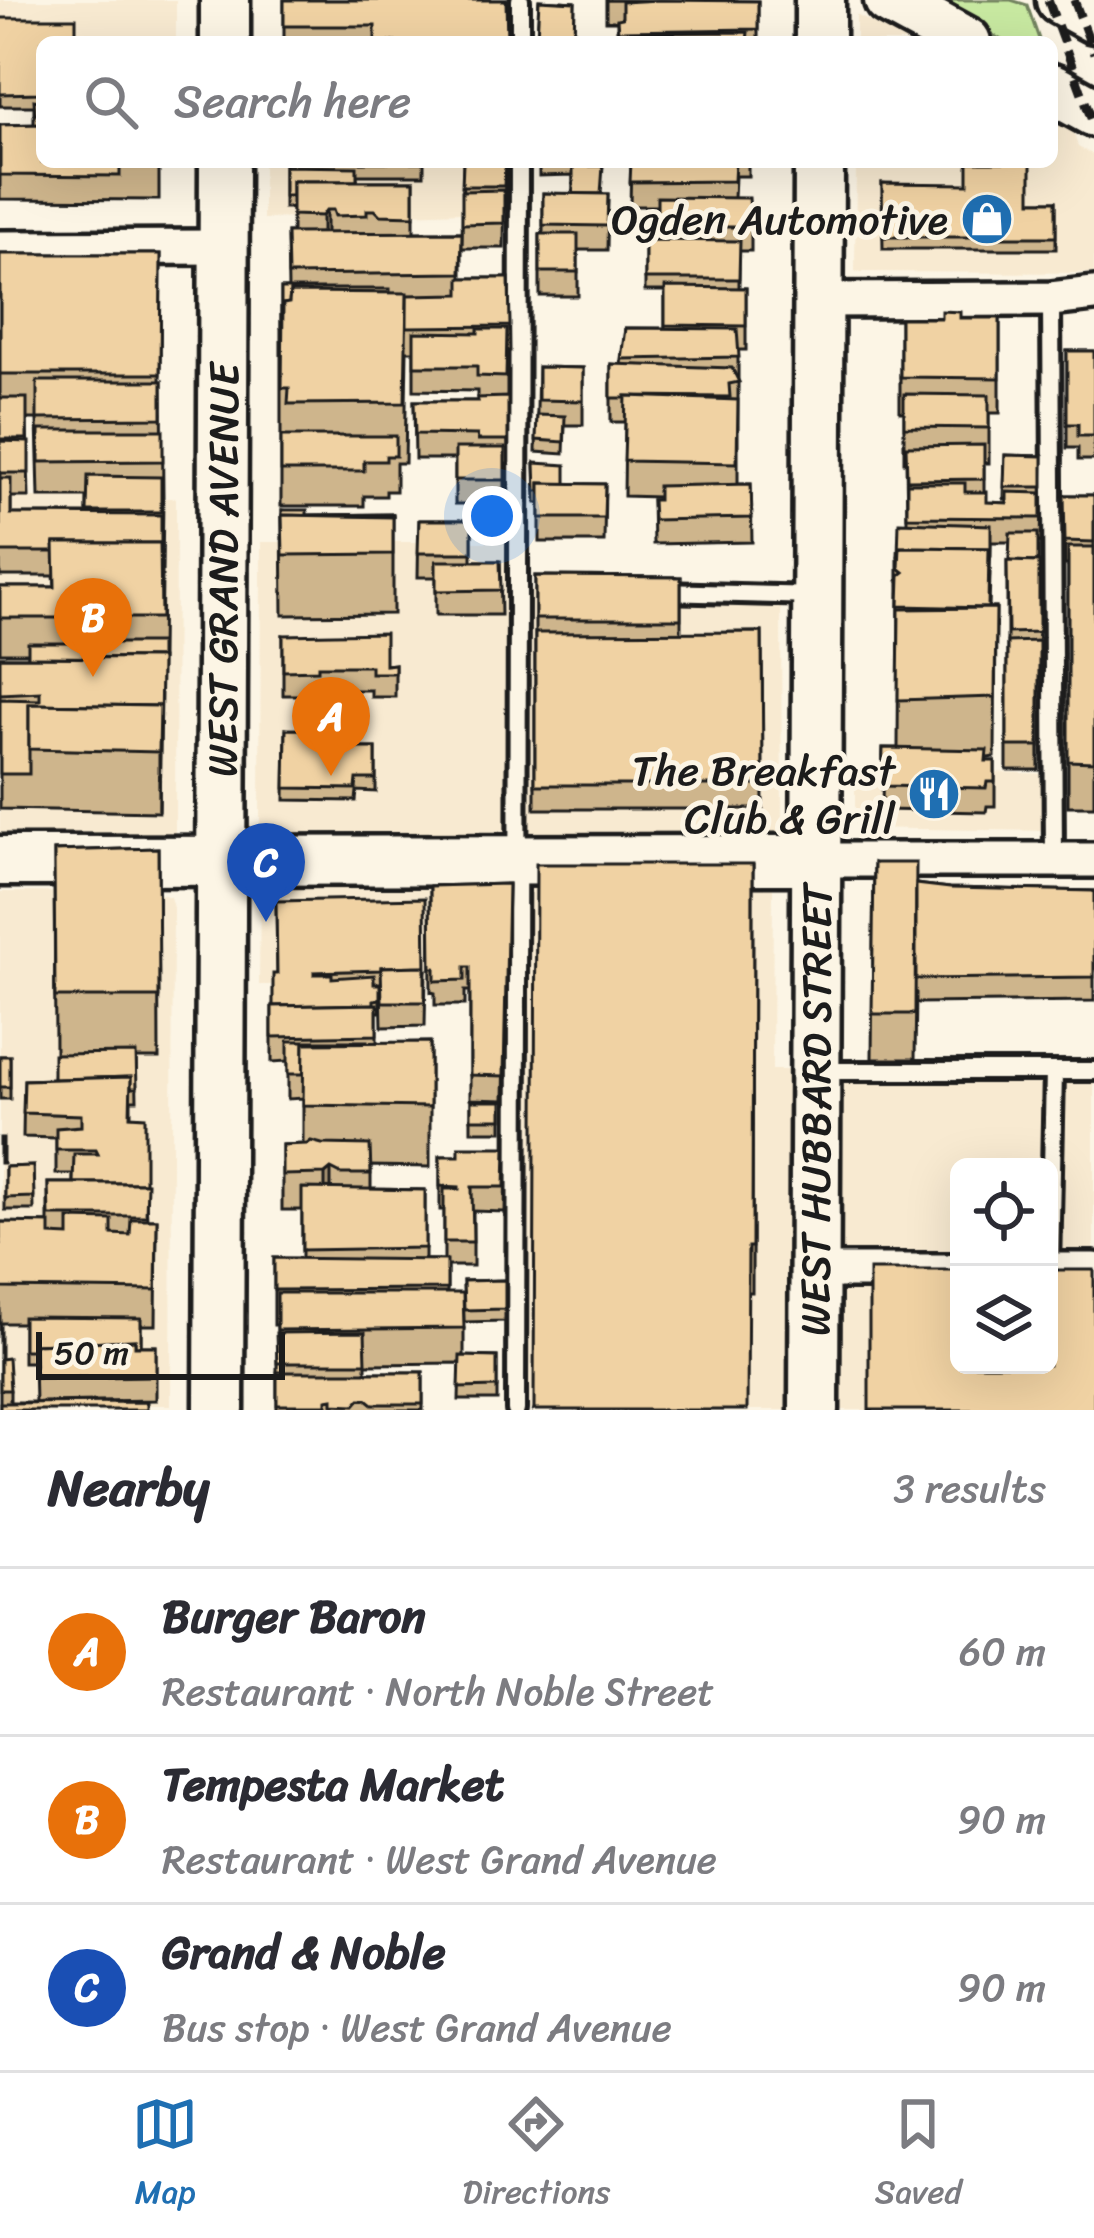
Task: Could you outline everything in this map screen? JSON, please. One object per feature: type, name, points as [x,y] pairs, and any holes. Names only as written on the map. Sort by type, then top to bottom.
[{"type":"street","points":[[225,0],[225,36]]},
{"type":"street","points":[[820,0],[820,36]]},
{"type":"street","points":[[889,0],[955,36]]},
{"type":"street","points":[[1061,0],[1094,18]]},
{"type":"street","points":[[1058,92],[1094,112]]},
{"type":"street","name":"WEST GRAND AVENUE","points":[[219,1410],[224,168]]},
{"type":"street","name":"WEST HUBBARD STREET","points":[[814,1410],[819,168]]},
{"type":"street","points":[[0,248],[224,247]]},
{"type":"street","points":[[818,300],[1051,299],[1094,294]]},
{"type":"street","points":[[1051,299],[1094,306]]},
{"type":"street","points":[[0,861],[1094,860]]},
{"type":"street","points":[[1058,1270],[1094,1270]]},
{"type":"street","points":[[815,1271],[950,1271]]},
{"type":"lane","points":[[520,0],[520,36]]},
{"type":"lane","points":[[516,1410],[519,168]]},
{"type":"lane","points":[[1051,299],[1054,860]]},
{"type":"lane","points":[[1052,579],[1073,579]]},
{"type":"lane","points":[[517,589],[540,589]]},
{"type":"lane","points":[[654,592],[817,596]]},
{"type":"lane","points":[[815,1071],[1094,1071]]},
{"type":"lane","points":[[1050,1266],[1054,1071]]},
{"type":"shaded area","points":[[0,0],[176,0],[176,36],[36,36],[36,51],[0,105]]},
{"type":"shaded area","points":[[856,15],[900,36],[856,36]]},
{"type":"shaded area","points":[[1058,114],[1069,119],[1078,147],[1094,155],[1094,273],[855,272],[856,168],[1058,168]]},
{"type":"shaded area","points":[[263,168],[519,168],[519,210],[263,219]]},
{"type":"shaded area","points":[[0,498],[176,498],[175,835],[0,834]]},
{"type":"shaded area","points":[[261,542],[517,542],[518,589],[781,595],[782,833],[260,832]]},
{"type":"shaded area","points":[[855,768],[1053,774],[1054,831],[855,828]]},
{"type":"shaded area","points":[[516,886],[773,887],[772,1070],[1094,1071],[1094,1410],[516,1410]]},
{"type":"shaded area","points":[[260,888],[429,888],[429,984],[259,985]]},
{"type":"shaded area","points":[[0,892],[158,893],[170,897],[171,1405],[0,1405]]},
{"type":"green space","points":[[933,0],[1011,0],[1027,5],[1038,36],[995,36]]},
{"type":"building","points":[[284,0],[506,0],[507,36],[375,36],[375,26],[284,26]]},
{"type":"building","points":[[539,0],[575,2],[574,36],[537,36]]},
{"type":"building","points":[[758,1],[758,29],[618,31],[622,2]]},
{"type":"building","points":[[0,18],[76,18],[76,36],[36,36],[36,93],[0,94]]},
{"type":"building","points":[[748,32],[748,36],[612,33]]},
{"type":"building","points":[[36,124],[36,168],[120,168],[120,176],[0,175],[0,125]]},
{"type":"building","points":[[284,168],[357,168],[357,181],[292,181],[292,196],[284,196]]},
{"type":"building","points":[[463,168],[505,168],[504,186],[462,186]]},
{"type":"building","points":[[573,168],[603,168],[601,194],[573,194]]},
{"type":"building","points":[[631,168],[735,168],[734,181],[630,182]]},
{"type":"building","points":[[968,168],[1031,168],[1031,201],[1056,201],[1056,237],[883,237],[882,183],[968,184]]},
{"type":"building","points":[[292,181],[414,181],[414,216],[380,215],[375,210],[367,210],[367,215],[335,216],[333,210],[326,210],[322,216],[292,215]]},
{"type":"building","points":[[504,190],[504,223],[462,224],[462,191]]},
{"type":"building","points":[[543,193],[608,194],[607,226],[543,225]]},
{"type":"building","points":[[657,197],[749,198],[751,227],[657,227]]},
{"type":"building","points":[[462,232],[461,273],[288,275],[287,233]]},
{"type":"building","points":[[540,234],[578,234],[578,272],[540,272]]},
{"type":"building","points":[[645,240],[740,241],[739,279],[645,279]]},
{"type":"building","points":[[0,254],[161,254],[160,374],[0,374]]},
{"type":"building","points":[[460,278],[509,278],[510,326],[407,327],[407,295],[460,294]]},
{"type":"building","points":[[665,287],[746,288],[746,326],[665,325]]},
{"type":"building","points":[[281,289],[390,289],[390,293],[290,292],[289,303],[283,304],[281,327]]},
{"type":"building","points":[[290,292],[407,293],[405,403],[288,404],[289,388],[282,388],[283,304],[289,303]]},
{"type":"building","points":[[941,311],[960,312],[960,318],[1000,318],[1000,378],[900,377],[900,318],[941,318]]},
{"type":"building","points":[[625,328],[737,329],[739,357],[621,359]]},
{"type":"building","points":[[478,329],[507,329],[506,377],[477,376],[477,366],[414,366],[414,332],[478,333]]},
{"type":"building","points":[[1067,351],[1094,351],[1094,436],[1078,436],[1078,424],[1067,424]]},
{"type":"building","points":[[611,364],[732,368],[739,382],[729,384],[730,397],[611,398]]},
{"type":"building","points":[[538,367],[583,368],[583,401],[538,400]]},
{"type":"building","points":[[37,381],[162,381],[162,418],[37,419]]},
{"type":"building","points":[[904,394],[989,395],[989,428],[904,427]]},
{"type":"building","points":[[626,396],[738,400],[737,463],[624,461]]},
{"type":"building","points":[[508,397],[508,440],[415,434],[414,401]]},
{"type":"building","points":[[0,398],[27,398],[27,439],[0,439]]},
{"type":"building","points":[[537,415],[565,416],[564,442],[536,440]]},
{"type":"building","points":[[39,430],[163,430],[163,461],[39,462]]},
{"type":"building","points":[[281,436],[396,436],[396,456],[364,461],[364,471],[281,471]]},
{"type":"building","points":[[0,441],[29,442],[29,473],[0,473]]},
{"type":"building","points":[[984,445],[984,479],[907,480],[906,446]]},
{"type":"building","points":[[455,448],[505,448],[505,480],[455,480]]},
{"type":"building","points":[[1005,455],[1043,456],[1043,487],[1004,487]]},
{"type":"building","points":[[535,463],[566,465],[566,484],[540,483],[536,491]]},
{"type":"building","points":[[88,476],[161,477],[161,512],[87,512]]},
{"type":"building","points":[[0,478],[11,478],[11,514],[161,515],[161,552],[160,543],[54,543],[55,552],[0,552]]},
{"type":"building","points":[[540,483],[605,484],[604,518],[540,518]]},
{"type":"building","points":[[907,483],[965,483],[965,492],[987,492],[987,502],[1007,503],[1007,492],[1041,493],[1041,518],[907,517]]},
{"type":"building","points":[[751,484],[752,518],[653,520],[652,500],[658,500],[658,486]]},
{"type":"building","points":[[1064,495],[1094,495],[1094,542],[1065,541]]},
{"type":"building","points":[[282,510],[307,510],[307,515],[393,517],[282,515]]},
{"type":"building","points":[[282,515],[393,517],[393,554],[283,555]]},
{"type":"building","points":[[419,520],[472,520],[472,553],[418,553]]},
{"type":"building","points":[[899,522],[991,525],[991,556],[989,548],[900,547],[898,556]]},
{"type":"building","points":[[1010,533],[1038,533],[1038,562],[1009,561]]},
{"type":"building","points":[[54,543],[160,543],[161,618],[0,618],[0,587],[55,587]]},
{"type":"building","points":[[900,547],[989,548],[988,608],[899,606],[904,572],[899,568]]},
{"type":"building","points":[[1068,547],[1094,547],[1094,762],[1068,761]]},
{"type":"building","points":[[436,561],[500,561],[501,590],[436,591]]},
{"type":"building","points":[[1007,561],[1039,562],[1039,632],[1008,633]]},
{"type":"building","points":[[535,576],[681,577],[681,619],[535,619]]},
{"type":"building","points":[[996,608],[995,697],[898,700],[899,609]]},
{"type":"building","points":[[762,632],[763,785],[535,785],[535,633]]},
{"type":"building","points":[[385,633],[385,665],[395,664],[395,673],[371,673],[371,666],[283,671],[283,635]]},
{"type":"building","points":[[1039,641],[1039,746],[1007,746],[1007,642]]},
{"type":"building","points":[[28,643],[160,643],[160,658],[28,657]]},
{"type":"building","points":[[0,657],[161,658],[160,731],[160,706],[29,704],[29,774],[0,774],[0,699],[40,700],[40,692],[0,694]]},
{"type":"building","points":[[29,704],[160,706],[159,752],[29,749]]},
{"type":"building","points":[[286,729],[357,730],[357,748],[376,748],[376,779],[357,779],[356,789],[285,788]]},
{"type":"building","points":[[883,748],[987,750],[986,761],[995,761],[995,782],[987,782],[986,788],[882,786]]},
{"type":"building","points":[[158,848],[159,997],[55,997],[54,851]]},
{"type":"building","points":[[874,863],[916,863],[915,1014],[872,1014]]},
{"type":"building","points":[[536,864],[753,864],[747,1410],[534,1410]]},
{"type":"building","points":[[508,884],[504,1076],[470,1075],[470,967],[465,967],[465,980],[435,981],[430,886]]},
{"type":"building","points":[[916,884],[1094,891],[1094,977],[916,979]]},
{"type":"building","points":[[425,898],[426,970],[425,966],[314,972],[332,974],[332,978],[374,975],[374,984],[380,984],[380,999],[374,1004],[273,1006],[276,901]]},
{"type":"building","points":[[425,966],[425,1002],[382,1002],[381,967]]},
{"type":"building","points":[[377,1004],[377,1035],[272,1037],[272,1006]]},
{"type":"building","points":[[288,1041],[367,1043],[304,1043],[304,1074],[288,1074]]},
{"type":"building","points":[[430,1042],[430,1107],[303,1105],[304,1043]]},
{"type":"building","points":[[136,1053],[137,1088],[131,1088],[131,1077],[53,1079],[53,1054]]},
{"type":"building","points":[[0,1056],[10,1056],[10,1087],[0,1087]]},
{"type":"building","points":[[131,1077],[130,1116],[145,1117],[145,1183],[73,1183],[74,1154],[98,1154],[96,1150],[56,1150],[56,1128],[81,1126],[81,1115],[23,1113],[24,1080]]},
{"type":"building","points":[[471,1101],[502,1101],[502,1119],[471,1119]]},
{"type":"building","points":[[311,1141],[370,1145],[371,1174],[341,1174],[331,1169],[325,1174],[282,1175],[282,1145]]},
{"type":"building","points":[[459,1147],[506,1147],[505,1187],[472,1187],[473,1242],[444,1242],[444,1189],[459,1187],[440,1186],[440,1156],[459,1156]]},
{"type":"building","points":[[33,1166],[34,1197],[5,1198],[5,1167]]},
{"type":"building","points":[[48,1183],[147,1183],[146,1216],[49,1216]]},
{"type":"building","points":[[302,1188],[425,1190],[425,1248],[302,1250]]},
{"type":"building","points":[[69,1219],[112,1220],[112,1234],[130,1235],[131,1219],[157,1219],[156,1290],[0,1288],[0,1222],[50,1223],[50,1235],[69,1236]]},
{"type":"building","points":[[274,1258],[447,1260],[447,1289],[274,1290]]},
{"type":"building","points":[[869,1270],[950,1270],[950,1374],[1058,1374],[1058,1270],[1094,1270],[1094,1410],[869,1410]]},
{"type":"building","points":[[505,1280],[505,1309],[464,1310],[463,1281]]},
{"type":"building","points":[[277,1293],[463,1293],[464,1328],[277,1330]]},
{"type":"building","points":[[23,1317],[141,1318],[141,1346],[135,1346],[135,1340],[34,1344],[34,1350],[23,1350]]},
{"type":"building","points":[[365,1332],[366,1363],[277,1363],[276,1333]]},
{"type":"building","points":[[135,1340],[135,1346],[156,1346],[156,1376],[35,1378],[34,1344]]},
{"type":"building","points":[[460,1356],[497,1357],[497,1387],[459,1388]]},
{"type":"building","points":[[8,1358],[10,1390],[0,1390],[0,1359]]},
{"type":"building","points":[[277,1372],[423,1372],[423,1404],[373,1404],[360,1399],[355,1405],[333,1404],[333,1399],[327,1405],[277,1405]]},
{"type":"building","points":[[147,1402],[147,1410],[0,1410],[0,1403]]},
{"type":"railway","points":[[1048,0],[1094,126]]},
{"type":"railway","points":[[1074,0],[1094,53]]},
{"type":"place","name":"Ogden Automotive","points":[[987,219]]},
{"type":"place","name":"Tempesta Market","points":[[93,677]]},
{"type":"place","name":"Burger Baron","points":[[331,776]]},
{"type":"place","name":"The Breakfast Club & Grill","points":[[934,794]]},
{"type":"place","name":"Grand & Noble","points":[[266,922]]}]
